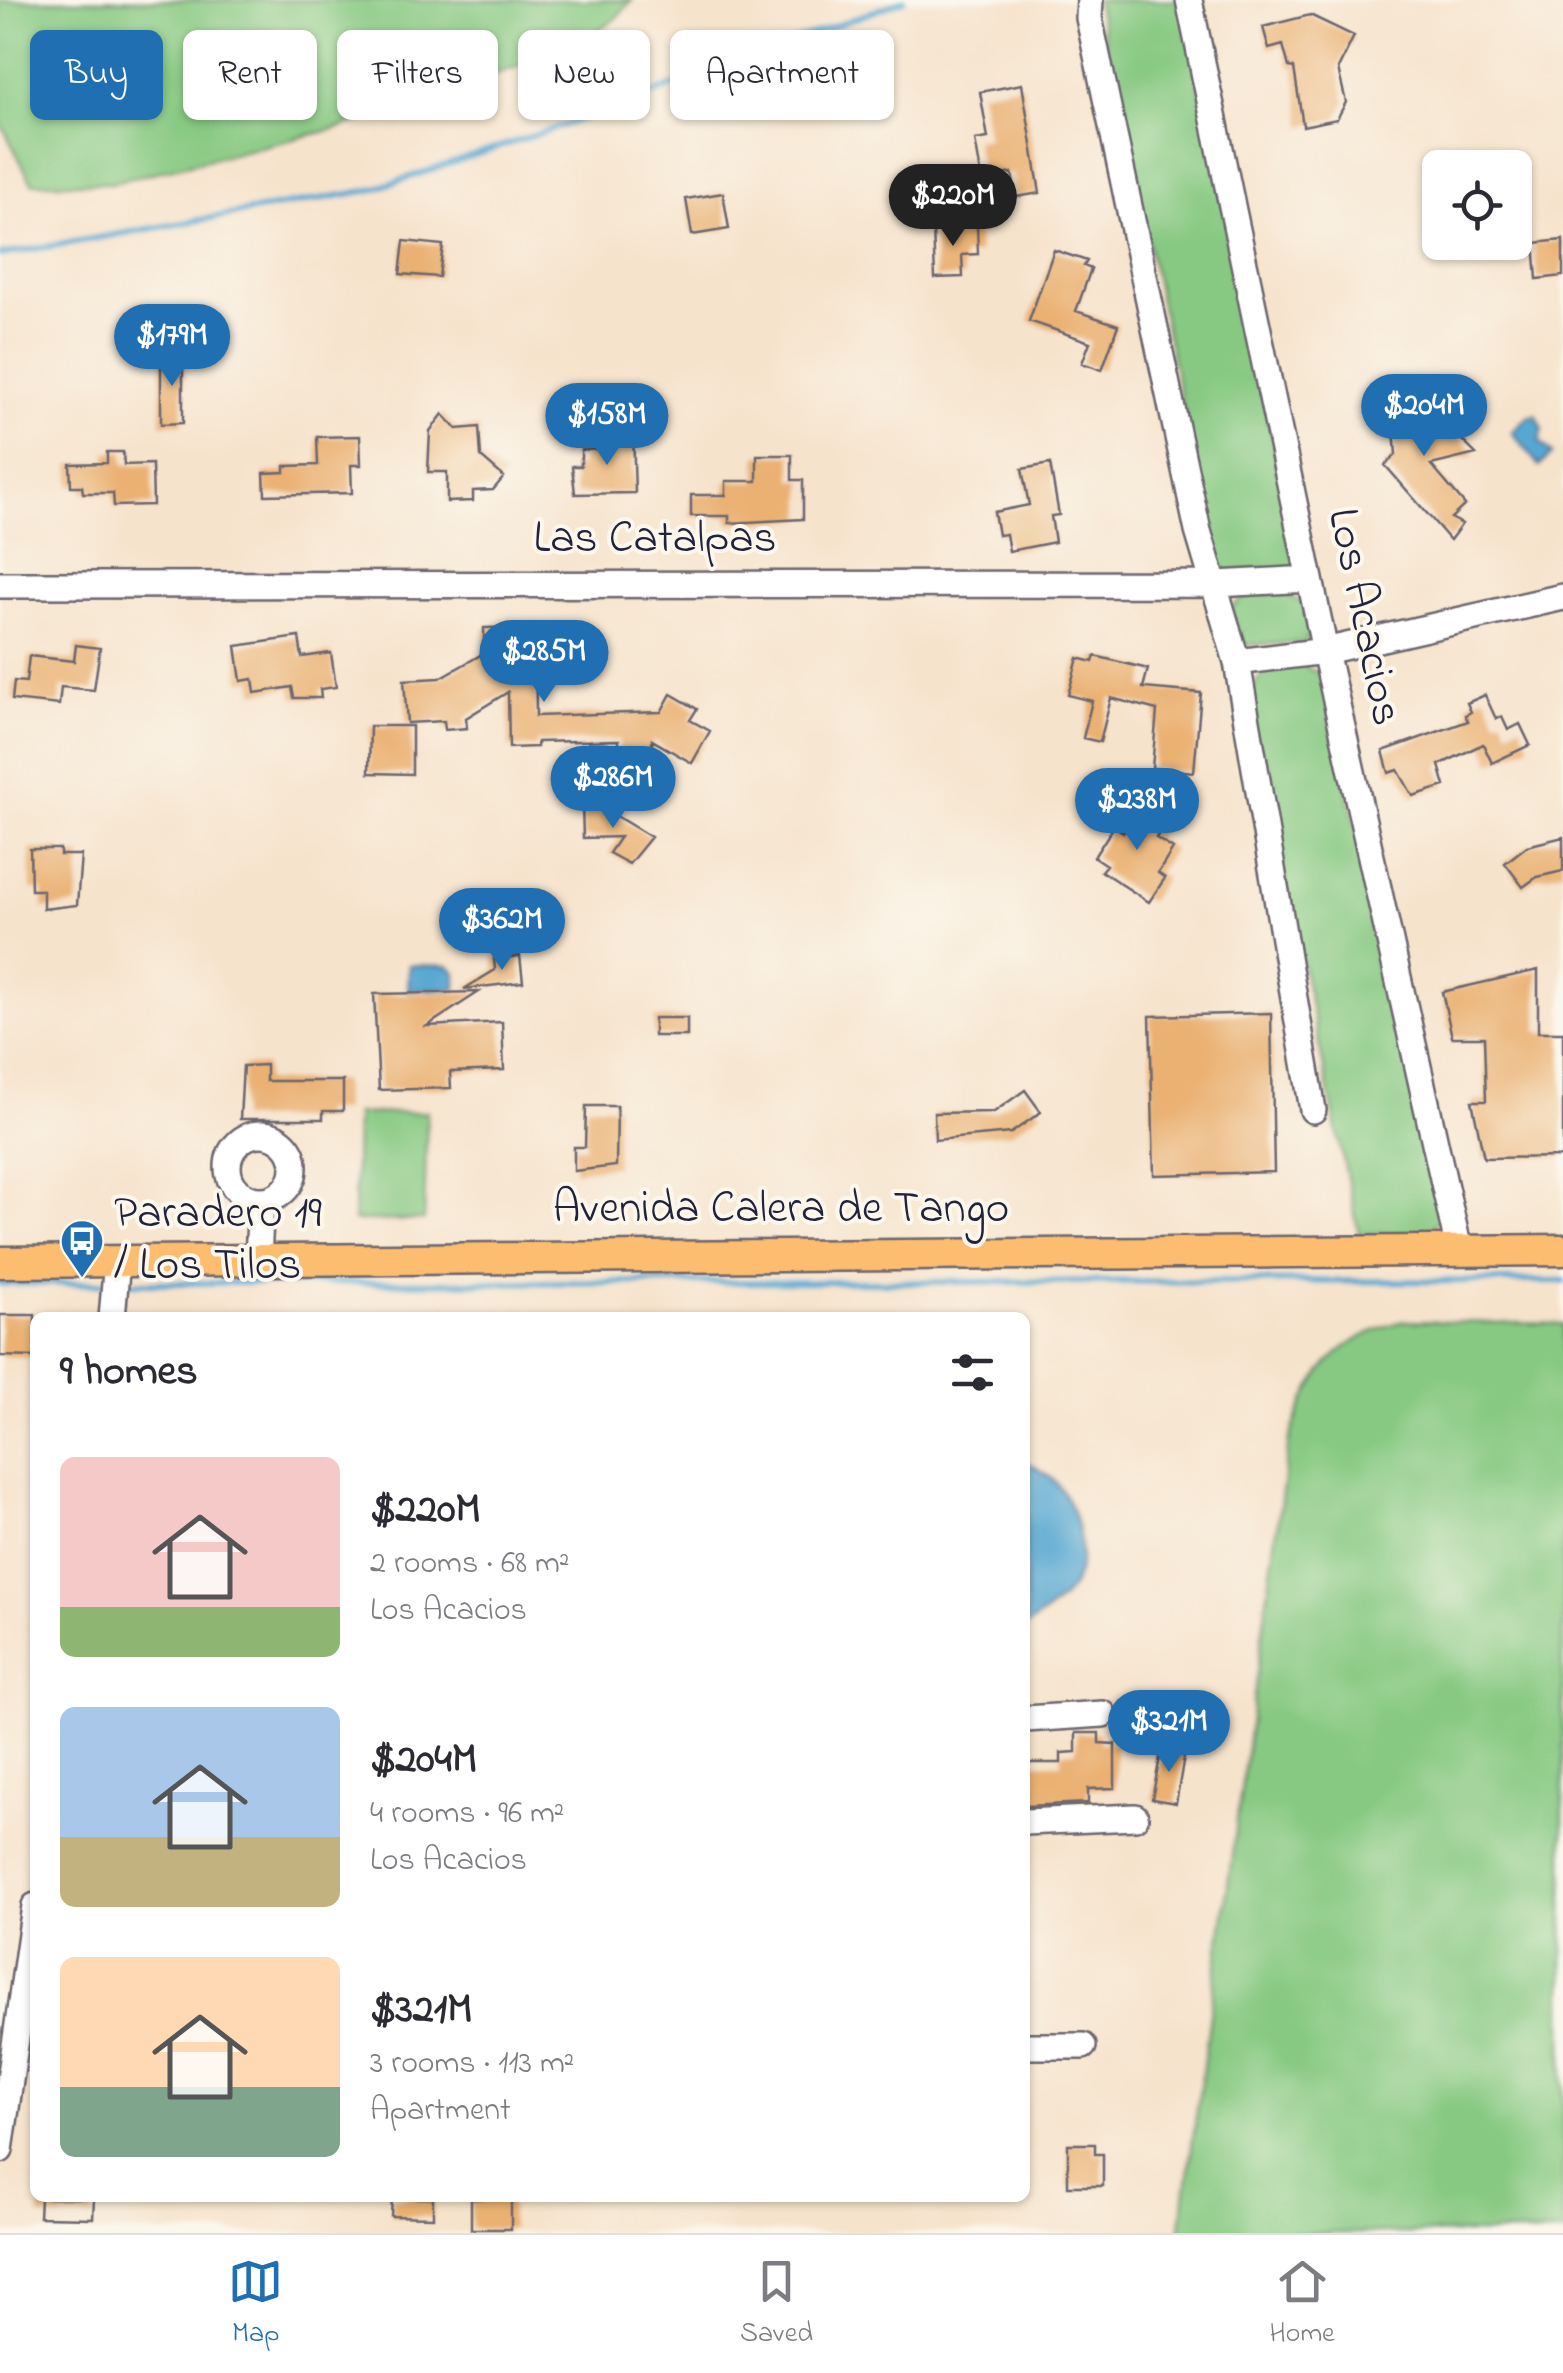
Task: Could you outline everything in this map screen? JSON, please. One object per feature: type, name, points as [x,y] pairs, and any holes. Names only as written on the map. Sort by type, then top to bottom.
[{"type":"main road","name":"Avenida Calera de Tango","points":[[0,1262],[115,1288],[258,1258],[1563,1250]]},
{"type":"street","points":[[1090,0],[1088,18],[1198,531],[1237,662],[1313,1110]]},
{"type":"street","name":"Los Acacios","points":[[1189,0],[1324,651],[1459,1250]]},
{"type":"street","name":"Las Catalpas","points":[[0,585],[1216,584],[1310,579]]},
{"type":"street","points":[[1237,662],[1324,651],[1563,597]]},
{"type":"street","points":[[258,1258],[262,1200]]},
{"type":"street","points":[[1030,1719],[1103,1714]]},
{"type":"street","points":[[1030,1822],[1135,1817]]},
{"type":"street","points":[[0,2150],[25,2039],[30,1974]]},
{"type":"street","points":[[1030,2046],[1082,2046]]},
{"type":"green space","points":[[0,0],[632,0],[614,20],[597,30],[518,30],[518,66],[498,73],[498,30],[337,30],[337,120],[363,120],[111,183],[32,183],[0,122]]},
{"type":"green space","points":[[1096,0],[1182,0],[1298,562],[1293,568],[1227,572],[1215,560]]},
{"type":"green space","points":[[1284,592],[1304,604],[1312,635],[1303,643],[1244,645],[1230,611],[1235,604],[1253,594]]},
{"type":"green space","points":[[1302,665],[1322,675],[1442,1218],[1426,1232],[1359,1234],[1247,704],[1255,684],[1266,672]]},
{"type":"green space","points":[[427,1112],[424,1220],[354,1221],[356,1114]]},
{"type":"green space","points":[[1403,1321],[1563,1324],[1563,2233],[1180,2233],[1289,1441],[1316,1379],[1328,1363],[1358,1339]]},
{"type":"water","points":[[1536,415],[1543,429],[1539,442],[1552,454],[1539,466],[1512,432]]},
{"type":"water","points":[[409,965],[449,966],[456,973],[456,989],[408,990]]},
{"type":"water","points":[[1030,1464],[1060,1488],[1074,1514],[1080,1545],[1078,1574],[1072,1586],[1030,1624]]},
{"type":"building","points":[[1310,15],[1354,36],[1338,69],[1346,102],[1337,119],[1303,126],[1294,68],[1289,67],[1283,45],[1269,49],[1263,27]]},
{"type":"building","points":[[1022,84],[1040,193],[1016,197],[1012,173],[982,179],[975,140],[988,138],[980,92]]},
{"type":"building","points":[[723,193],[729,229],[692,235],[686,199]]},
{"type":"building","points":[[977,225],[978,254],[962,255],[963,277],[935,278],[933,227]]},
{"type":"building","points":[[1563,240],[1563,276],[1537,279],[1534,243]]},
{"type":"building","points":[[404,241],[443,245],[439,277],[400,274]]},
{"type":"building","points":[[1054,250],[1087,261],[1084,266],[1091,269],[1076,311],[1118,325],[1102,370],[1082,363],[1090,342],[1029,321]]},
{"type":"building","points":[[161,355],[183,355],[183,423],[161,424]]},
{"type":"building","points":[[1394,388],[1418,414],[1435,413],[1476,454],[1431,465],[1465,505],[1451,518],[1462,524],[1450,540],[1385,465],[1396,455],[1394,429],[1373,406]]},
{"type":"building","points":[[443,414],[457,429],[479,427],[481,457],[504,477],[493,490],[473,491],[473,501],[447,502],[447,472],[428,472],[430,431]]},
{"type":"building","points":[[633,431],[635,493],[575,494],[572,466],[581,466],[581,450],[610,449],[610,432]]},
{"type":"building","points":[[360,436],[361,465],[351,465],[352,493],[265,495],[264,473],[285,472],[285,466],[318,465],[317,437]]},
{"type":"building","points":[[107,452],[123,452],[124,465],[152,464],[153,505],[114,506],[113,493],[83,493],[82,486],[71,486],[70,464],[107,463]]},
{"type":"building","points":[[757,455],[792,455],[792,480],[803,480],[803,519],[729,523],[729,516],[691,516],[691,495],[726,495],[726,481],[757,481]]},
{"type":"building","points":[[1050,464],[1059,515],[1051,516],[1055,542],[1009,551],[1006,534],[998,535],[994,512],[1029,505],[1022,469]]},
{"type":"building","points":[[535,627],[536,716],[661,712],[671,694],[697,709],[690,720],[710,731],[692,763],[652,740],[653,765],[620,766],[619,740],[537,742],[537,747],[509,748],[508,692],[466,718],[467,728],[445,730],[444,721],[407,723],[404,680],[440,678],[484,653],[484,628]]},
{"type":"building","points":[[299,637],[302,657],[331,653],[336,687],[320,689],[321,698],[294,698],[292,687],[255,693],[253,679],[241,681],[236,646]]},
{"type":"building","points":[[76,645],[100,648],[94,690],[61,687],[59,705],[12,700],[14,681],[26,682],[29,656],[74,661]]},
{"type":"building","points":[[1095,656],[1148,669],[1143,688],[1201,693],[1194,772],[1152,768],[1157,710],[1111,698],[1100,742],[1083,738],[1092,701],[1068,695],[1078,658],[1093,662]]},
{"type":"building","points":[[1485,695],[1496,719],[1502,717],[1508,730],[1520,724],[1530,745],[1492,763],[1483,744],[1439,765],[1445,786],[1413,796],[1398,770],[1389,773],[1383,751],[1468,721],[1465,715],[1471,712],[1467,703]]},
{"type":"building","points":[[370,726],[412,726],[412,774],[369,773]]},
{"type":"building","points":[[611,803],[611,813],[651,837],[629,864],[609,853],[620,837],[583,838],[582,804]]},
{"type":"building","points":[[1142,803],[1168,820],[1156,838],[1173,849],[1158,873],[1165,878],[1149,902],[1101,871],[1106,865],[1094,857],[1114,826],[1123,832]]},
{"type":"building","points":[[1563,837],[1563,871],[1537,877],[1523,887],[1505,863],[1527,846]]},
{"type":"building","points":[[30,849],[60,849],[60,855],[81,855],[77,905],[43,909],[43,890],[31,890]]},
{"type":"building","points":[[520,956],[523,982],[464,989],[495,970],[494,959]]},
{"type":"building","points":[[1538,970],[1538,1032],[1563,1032],[1563,1157],[1484,1158],[1472,1101],[1486,1101],[1484,1037],[1452,1037],[1442,992]]},
{"type":"building","points":[[479,992],[427,1026],[502,1022],[504,1070],[450,1072],[451,1088],[379,1090],[374,994]]},
{"type":"building","points":[[1271,1013],[1274,1172],[1154,1175],[1150,1016]]},
{"type":"building","points":[[654,1018],[687,1018],[687,1036],[654,1036]]},
{"type":"building","points":[[266,1065],[266,1081],[343,1081],[343,1111],[323,1111],[323,1119],[240,1119],[243,1066]]},
{"type":"building","points":[[1025,1090],[1041,1112],[1011,1133],[935,1140],[934,1113],[994,1112]]},
{"type":"building","points":[[586,1106],[617,1106],[616,1166],[574,1171],[574,1147],[585,1147]]},
{"type":"building","points":[[0,1315],[30,1315],[30,1357],[0,1356]]},
{"type":"building","points":[[1076,1733],[1099,1733],[1099,1743],[1115,1744],[1115,1788],[1088,1789],[1088,1803],[1030,1806],[1030,1763],[1061,1763],[1061,1753],[1076,1752]]},
{"type":"building","points":[[1162,1747],[1185,1751],[1176,1803],[1152,1799]]},
{"type":"building","points":[[1068,2144],[1095,2144],[1095,2154],[1103,2154],[1103,2186],[1068,2186]]},
{"type":"building","points":[[40,2202],[94,2202],[93,2218],[39,2217]]},
{"type":"building","points":[[392,2202],[433,2202],[433,2217],[391,2216]]},
{"type":"building","points":[[471,2202],[511,2202],[511,2229],[471,2229]]},
{"type":"waterway","points":[[0,255],[371,190],[598,114],[904,0]]},
{"type":"waterway","points":[[119,1283],[1563,1281]]},
{"type":"waterway","points":[[0,1284],[107,1283]]},
{"type":"place","name":"Paradero 19 / Los Tilos","points":[[82,1279]]}]
